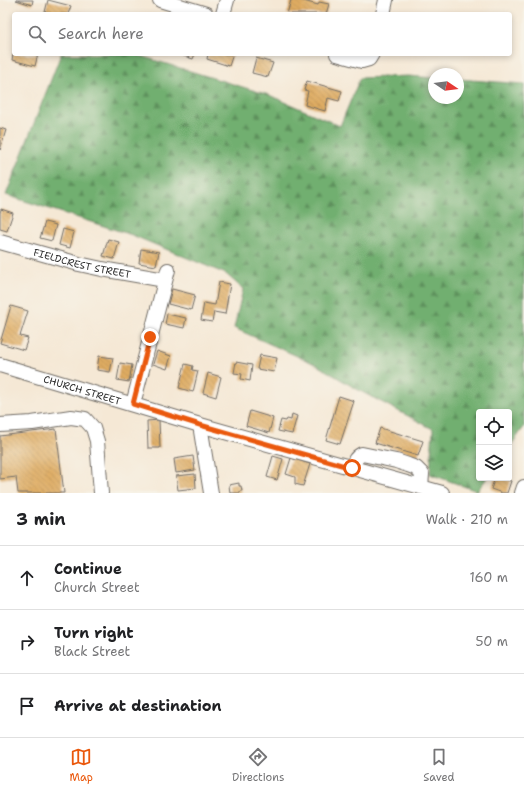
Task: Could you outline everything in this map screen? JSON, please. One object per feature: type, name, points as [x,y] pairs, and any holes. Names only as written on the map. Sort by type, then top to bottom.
[{"type":"street","points":[[160,0],[199,12]]},
{"type":"street","points":[[224,12],[228,0]]},
{"type":"street","points":[[383,12],[386,0]]},
{"type":"street","points":[[344,56],[362,61],[369,59],[371,56]]},
{"type":"street","name":"FIELDCREST STREET","points":[[0,242],[102,269],[166,275],[133,404]]},
{"type":"street","name":"CHURCH STREET","points":[[0,365],[200,425],[442,493]]},
{"type":"street","points":[[0,425],[32,424],[72,417],[85,419],[93,428],[97,441],[101,493]]},
{"type":"street","points":[[200,425],[211,493]]},
{"type":"street","points":[[352,468],[357,456],[362,454],[396,460],[416,468],[422,474],[421,487]]},
{"type":"street","points":[[375,474],[380,457]]},
{"type":"street","points":[[403,482],[408,465]]},
{"type":"street","points":[[522,493],[524,487]]},
{"type":"green space","points":[[60,56],[141,56],[269,95],[340,126],[360,78],[408,76],[428,78],[428,104],[464,104],[464,79],[524,84],[524,427],[512,444],[512,409],[476,409],[476,481],[485,481],[477,491],[430,474],[433,429],[360,391],[315,364],[234,328],[243,289],[226,274],[132,235],[6,195]]},
{"type":"building","points":[[16,0],[33,0],[32,5]]},
{"type":"building","points":[[48,0],[71,6],[69,12],[45,12]]},
{"type":"building","points":[[291,0],[300,0],[318,5],[319,2],[329,4],[327,12],[288,12]]},
{"type":"building","points":[[13,56],[38,56],[35,66],[12,60]]},
{"type":"building","points":[[184,56],[194,56],[193,59]]},
{"type":"building","points":[[208,56],[232,56],[229,66],[207,59]]},
{"type":"building","points":[[256,58],[273,63],[268,77],[252,73]]},
{"type":"building","points":[[307,81],[342,91],[339,101],[328,98],[325,111],[305,105],[308,91],[304,90]]},
{"type":"building","points":[[0,128],[6,130],[0,150]]},
{"type":"building","points":[[1,209],[13,213],[7,231],[0,229]]},
{"type":"building","points":[[45,222],[56,225],[52,241],[40,238]]},
{"type":"building","points":[[63,229],[74,232],[70,248],[59,245]]},
{"type":"building","points":[[108,239],[119,242],[114,259],[103,256]]},
{"type":"building","points":[[141,249],[159,252],[156,266],[139,263]]},
{"type":"building","points":[[219,282],[230,284],[225,314],[214,312],[212,322],[201,320],[204,303],[215,305]]},
{"type":"building","points":[[172,289],[195,295],[191,310],[168,304]]},
{"type":"building","points":[[11,306],[28,311],[20,336],[28,338],[24,350],[0,343]]},
{"type":"building","points":[[167,314],[186,318],[184,328],[165,324]]},
{"type":"building","points":[[157,351],[171,356],[167,369],[153,364]]},
{"type":"building","points":[[260,355],[277,358],[274,372],[257,369]]},
{"type":"building","points":[[99,356],[113,358],[110,372],[97,370]]},
{"type":"building","points":[[236,362],[252,365],[250,381],[241,379],[242,374],[234,373]]},
{"type":"building","points":[[120,363],[132,365],[129,382],[117,380]]},
{"type":"building","points":[[185,364],[193,366],[192,370],[198,371],[193,392],[179,388]]},
{"type":"building","points":[[208,373],[221,377],[216,397],[203,393]]},
{"type":"building","points":[[339,396],[354,401],[340,444],[326,440]]},
{"type":"building","points":[[250,411],[273,418],[269,433],[246,426]]},
{"type":"building","points":[[292,414],[297,416],[292,434],[278,431],[281,420],[291,420]]},
{"type":"building","points":[[159,420],[160,448],[148,448],[147,421]]},
{"type":"building","points":[[380,428],[423,441],[418,456],[375,443]]},
{"type":"building","points":[[56,429],[64,493],[18,493],[16,477],[0,479],[0,436]]},
{"type":"building","points":[[193,456],[195,470],[176,473],[174,459]]},
{"type":"building","points":[[273,456],[283,459],[277,480],[267,477]]},
{"type":"building","points":[[291,458],[310,464],[303,486],[295,484],[295,477],[286,474]]},
{"type":"building","points":[[195,474],[196,488],[178,490],[176,476]]},
{"type":"building","points":[[494,481],[511,481],[507,493],[502,493],[491,489]]},
{"type":"building","points":[[239,483],[242,491],[240,491],[240,493],[230,493],[229,485]]},
{"type":"route","points":[[150,337],[133,404],[200,425],[352,468]]}]
